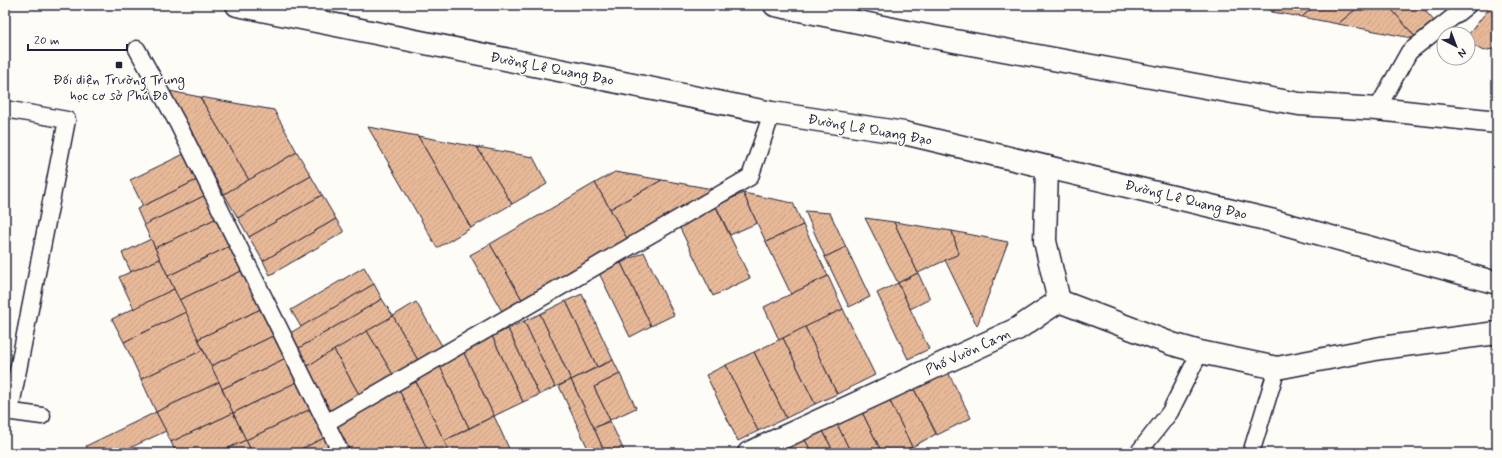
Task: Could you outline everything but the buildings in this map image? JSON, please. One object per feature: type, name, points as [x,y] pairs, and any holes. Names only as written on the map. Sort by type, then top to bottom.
[{"type":"main road","name":"Đường Lê Quang Đạo","points":[[237,5],[772,113],[904,133],[1274,221],[1497,283]]},
{"type":"main road","points":[[775,5],[922,35],[1299,104],[1377,109],[1497,122]]},
{"type":"main road","points":[[1047,166],[1044,241],[1059,301],[1172,344],[1200,352],[1277,368],[1381,348],[1497,333]]},
{"type":"main road","name":"Phố Vườn Cam","points":[[749,453],[1017,329],[1059,301]]},
{"type":"lane","points":[[1377,109],[1409,52],[1468,5]]},
{"type":"lane","points":[[137,49],[178,124],[341,453]]},
{"type":"lane","points":[[5,109],[67,120],[7,411],[42,416]]},
{"type":"lane","points":[[326,423],[750,177],[772,113]]},
{"type":"lane","points":[[1138,453],[1170,412],[1200,352]]},
{"type":"lane","points":[[1251,453],[1277,368]]},
{"type":"place","name":"Đối diện Trường Trung học cơ sở Phú Đô","points":[[119,65]]}]
